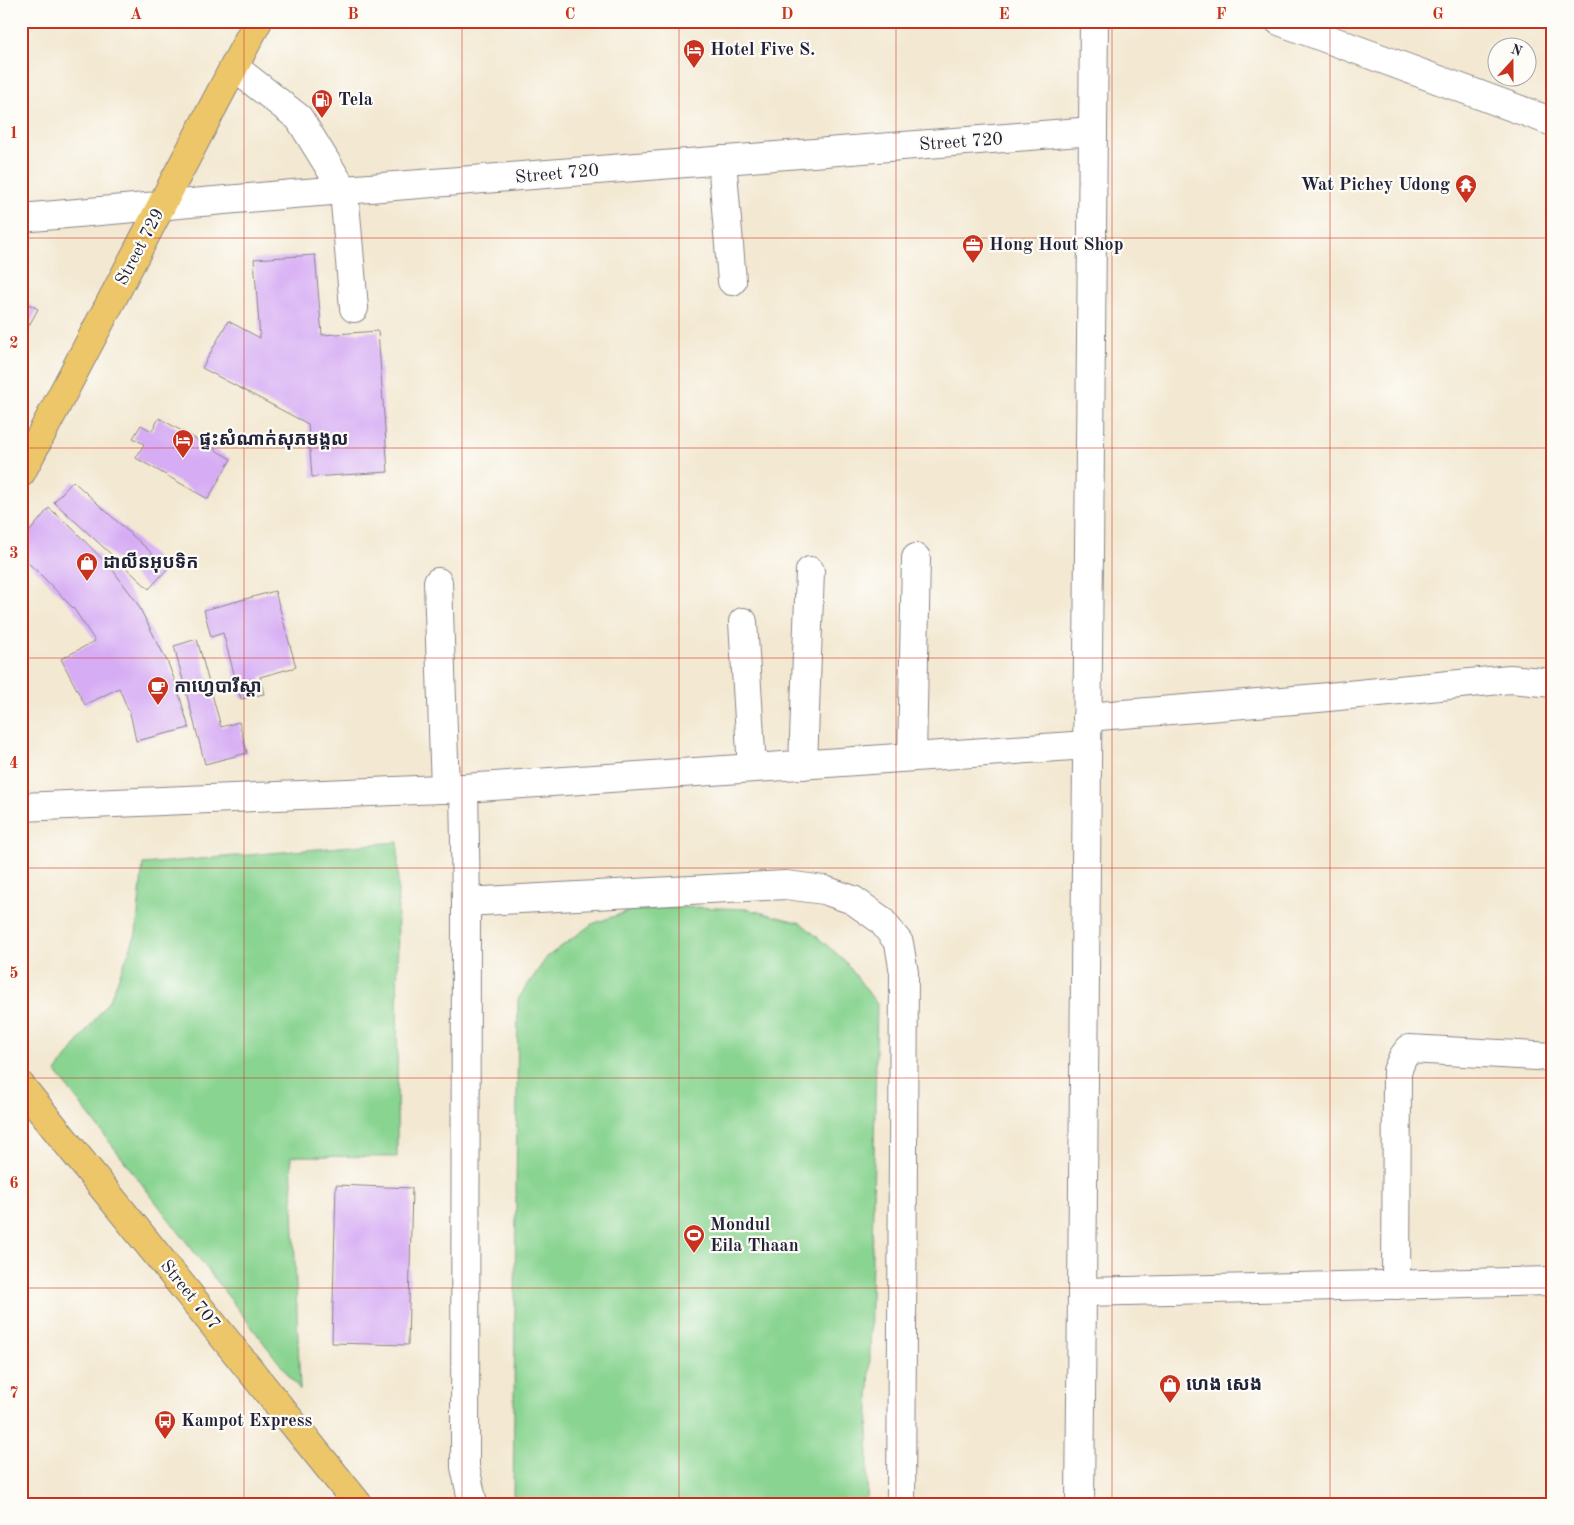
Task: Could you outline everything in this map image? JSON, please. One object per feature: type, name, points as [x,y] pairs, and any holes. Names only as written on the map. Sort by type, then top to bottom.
[{"type":"main road","name":"Street 729","points":[[21,473],[258,21]]},
{"type":"main road","name":"Street 707","points":[[21,1086],[358,1504]]},
{"type":"street","points":[[1080,1504],[1094,21]]},
{"type":"street","points":[[1278,21],[1553,122]]},
{"type":"street","points":[[234,67],[299,118],[344,191],[354,308]]},
{"type":"street","name":"Street 720","points":[[21,218],[722,160],[1093,132]]},
{"type":"street","points":[[722,160],[732,281]]},
{"type":"street","points":[[912,757],[916,558]]},
{"type":"street","points":[[804,765],[810,571]]},
{"type":"street","points":[[438,582],[454,789],[466,902],[465,1467],[473,1504]]},
{"type":"street","points":[[743,622],[752,768]]},
{"type":"street","points":[[1087,716],[1318,698],[1510,679],[1553,683]]},
{"type":"street","points":[[21,807],[454,789],[1087,745]]},
{"type":"street","points":[[466,902],[786,885],[824,890],[853,900],[881,920],[899,943],[904,973],[901,1504]]},
{"type":"street","points":[[1396,1285],[1398,1071],[1403,1057],[1410,1048],[1553,1058]]},
{"type":"street","points":[[1082,1292],[1553,1281]]},
{"type":"green space","points":[[398,842],[397,1157],[291,1156],[300,1390],[56,1072],[110,999],[136,934],[143,864]]},
{"type":"green space","name":"Mondul Eila Thaan","points":[[690,907],[747,909],[801,923],[844,960],[877,1004],[867,1504],[513,1504],[518,999],[547,957],[592,924],[632,910]]},
{"type":"building","points":[[21,254],[23,254],[25,286],[21,286]]},
{"type":"building","points":[[315,255],[322,335],[378,331],[388,472],[312,477],[308,424],[202,368],[228,321],[260,338],[254,259]]},
{"type":"building","points":[[21,300],[38,309],[21,340]]},
{"type":"building","name":"ផ្ទះសំណាក់សុភមង្គល","points":[[159,418],[231,459],[208,499],[136,458],[144,444],[133,438],[141,425],[152,431]]},
{"type":"building","points":[[73,481],[168,568],[149,589],[54,502]]},
{"type":"building","points":[[49,508],[70,526],[112,569],[136,601],[168,663],[189,728],[136,741],[131,717],[119,688],[85,705],[61,659],[95,641],[74,609],[21,557],[21,542]]},
{"type":"building","points":[[275,591],[296,667],[260,677],[264,694],[241,699],[223,633],[211,637],[204,610]]},
{"type":"building","points":[[197,639],[221,727],[239,722],[247,753],[205,764],[174,646]]},
{"type":"building","points":[[336,1185],[412,1188],[408,1345],[332,1343]]},
{"type":"place","name":"Hotel Five S.","points":[[694,69]]},
{"type":"place","name":"Tela","points":[[322,119]]},
{"type":"place","name":"Wat Pichey Udong","points":[[1466,204]]},
{"type":"place","name":"Hong Hout Shop","points":[[973,264]]},
{"type":"place","name":"ផ្ទះសំណាក់សុភមង្គល","points":[[183,459]]},
{"type":"place","name":"ដាលីនអុបទិក","points":[[87,582]]},
{"type":"place","name":"កាហ្វេបារីស្តា","points":[[158,706]]},
{"type":"place","name":"Mondul Eila Thaan","points":[[694,1254]]},
{"type":"place","name":"ហេង សេង","points":[[1170,1404]]},
{"type":"place","name":"Kampot Express","points":[[165,1440]]}]
